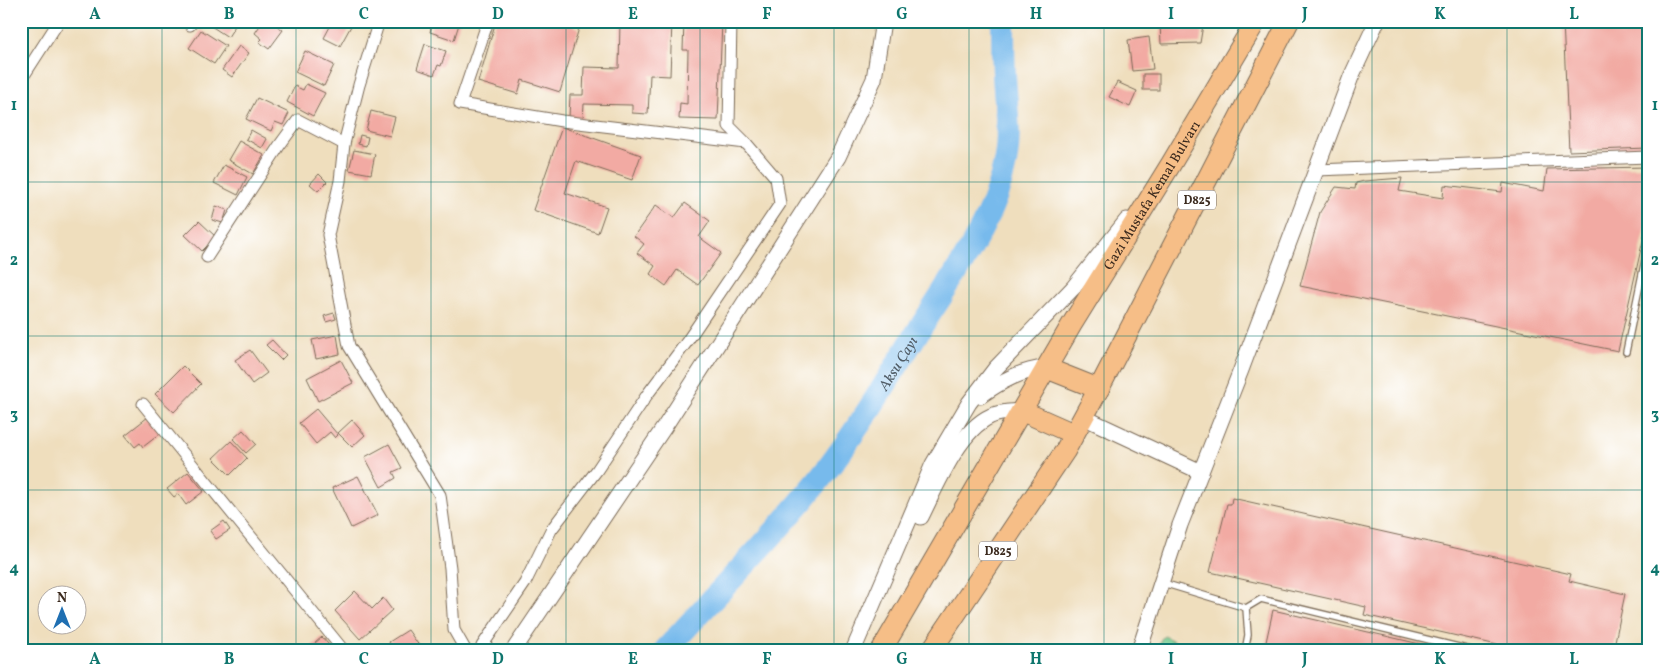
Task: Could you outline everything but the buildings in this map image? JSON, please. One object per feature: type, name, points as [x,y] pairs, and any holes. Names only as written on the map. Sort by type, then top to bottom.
[{"type":"highway","name":"Gazi Mustafa Kemal Bulvarı","points":[[881,651],[1046,368],[1172,164],[1256,21]]},
{"type":"highway","name":"D825","points":[[1101,384],[1289,21]]},
{"type":"highway","points":[[1022,411],[1074,434],[1101,384],[1046,368]]},
{"type":"highway","name":"D825","points":[[931,651],[1074,434]]},
{"type":"street","points":[[21,80],[59,21]]},
{"type":"street","points":[[379,21],[359,85],[344,144],[340,181],[328,235],[349,346],[440,495],[450,568],[454,630],[466,651]]},
{"type":"street","points":[[488,21],[460,104],[562,121],[746,142]]},
{"type":"street","points":[[483,651],[482,646],[525,583],[551,530],[597,470],[780,204],[776,178],[746,142],[729,126],[731,21]]},
{"type":"street","points":[[513,651],[665,426],[838,157],[874,79],[883,21]]},
{"type":"street","points":[[1139,651],[1180,525],[1351,77],[1377,21]]},
{"type":"street","points":[[207,257],[298,120],[344,144]]},
{"type":"street","points":[[1317,170],[1648,157]]},
{"type":"street","points":[[854,651],[934,464],[969,403],[995,369],[1073,288],[1172,164]]},
{"type":"street","points":[[969,403],[999,383],[1018,374],[1036,368],[1046,368]]},
{"type":"street","points":[[143,404],[344,651]]},
{"type":"street","points":[[854,651],[944,471],[961,442],[991,415],[1022,411]]},
{"type":"street","points":[[1074,434],[1201,472]]},
{"type":"lane","points":[[1626,352],[1648,245]]},
{"type":"lane","points":[[1161,582],[1246,608],[1261,600],[1476,651]]},
{"type":"lane","points":[[1245,651],[1248,634],[1246,608]]},
{"type":"green space","points":[[1164,636],[1193,651],[1158,651],[1161,639]]},
{"type":"waterway","name":"Aksu Çayı","points":[[665,651],[788,517],[821,477],[866,413],[969,252],[997,193],[1007,150],[1008,130],[1003,21]]}]
